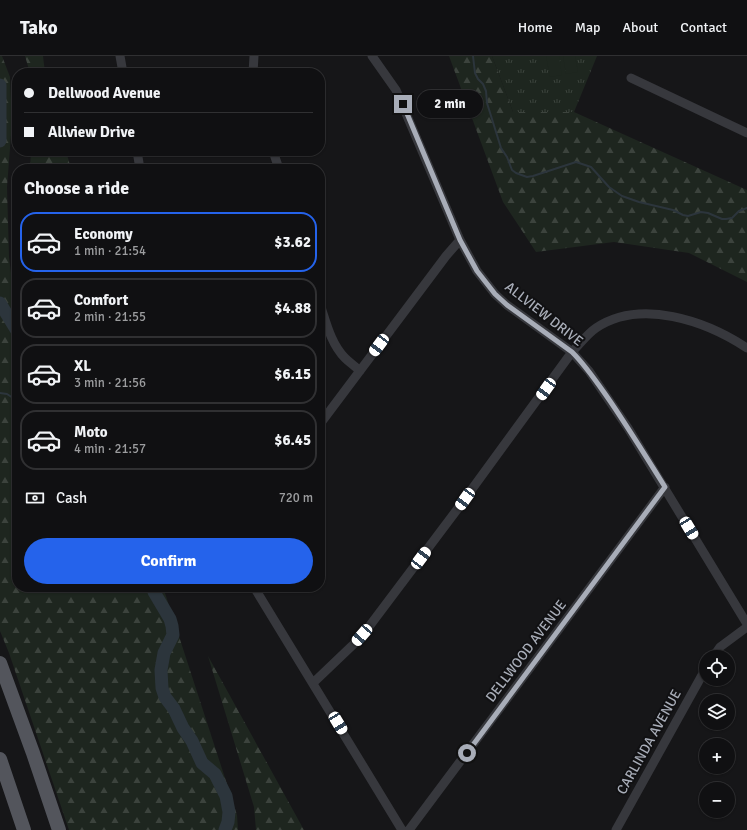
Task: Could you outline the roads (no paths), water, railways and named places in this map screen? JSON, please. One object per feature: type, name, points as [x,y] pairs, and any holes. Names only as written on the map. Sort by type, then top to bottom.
[{"type":"main road","points":[[0,663],[31,746],[59,830]]},
{"type":"main road","points":[[0,759],[24,830]]},
{"type":"street","points":[[120,56],[122,68]]},
{"type":"street","points":[[253,68],[254,56]]},
{"type":"street","name":"ALLVIEW DRIVE","points":[[372,56],[396,90],[460,240],[477,271],[495,294],[507,305],[572,352],[589,371],[620,415],[665,487],[747,626]]},
{"type":"street","points":[[631,78],[747,133]]},
{"type":"street","points":[[325,417],[446,256],[460,240]]},
{"type":"street","points":[[313,683],[357,641],[368,628],[456,511],[572,352],[595,329],[622,316],[636,313],[664,315],[680,318],[728,337],[747,348]]},
{"type":"street","points":[[325,320],[335,345],[360,371]]},
{"type":"street","name":"DELLWOOD AVENUE","points":[[409,830],[665,487]]},
{"type":"street","points":[[257,592],[402,830]]},
{"type":"street","points":[[718,650],[747,626]]},
{"type":"street","name":"CARLINDA AVENUE","points":[[616,830],[699,681]]},
{"type":"waterway","points":[[473,56],[475,73],[486,91],[487,103],[501,148],[507,157],[512,170],[516,173],[527,177],[533,176],[576,162],[591,167],[609,187],[622,196],[639,202],[673,210],[683,215],[688,216],[701,212],[726,219],[732,218],[739,211],[747,208]]},
{"type":"waterway","points":[[0,85],[0,141]]},
{"type":"waterway","points":[[0,303],[12,323]]},
{"type":"waterway","points":[[0,393],[7,394],[12,397]]},
{"type":"waterway","points":[[154,592],[170,619],[173,635],[164,653],[161,670],[162,688],[165,697],[174,709],[183,728],[192,741],[202,763],[215,774],[226,796],[229,812],[225,830]]}]
